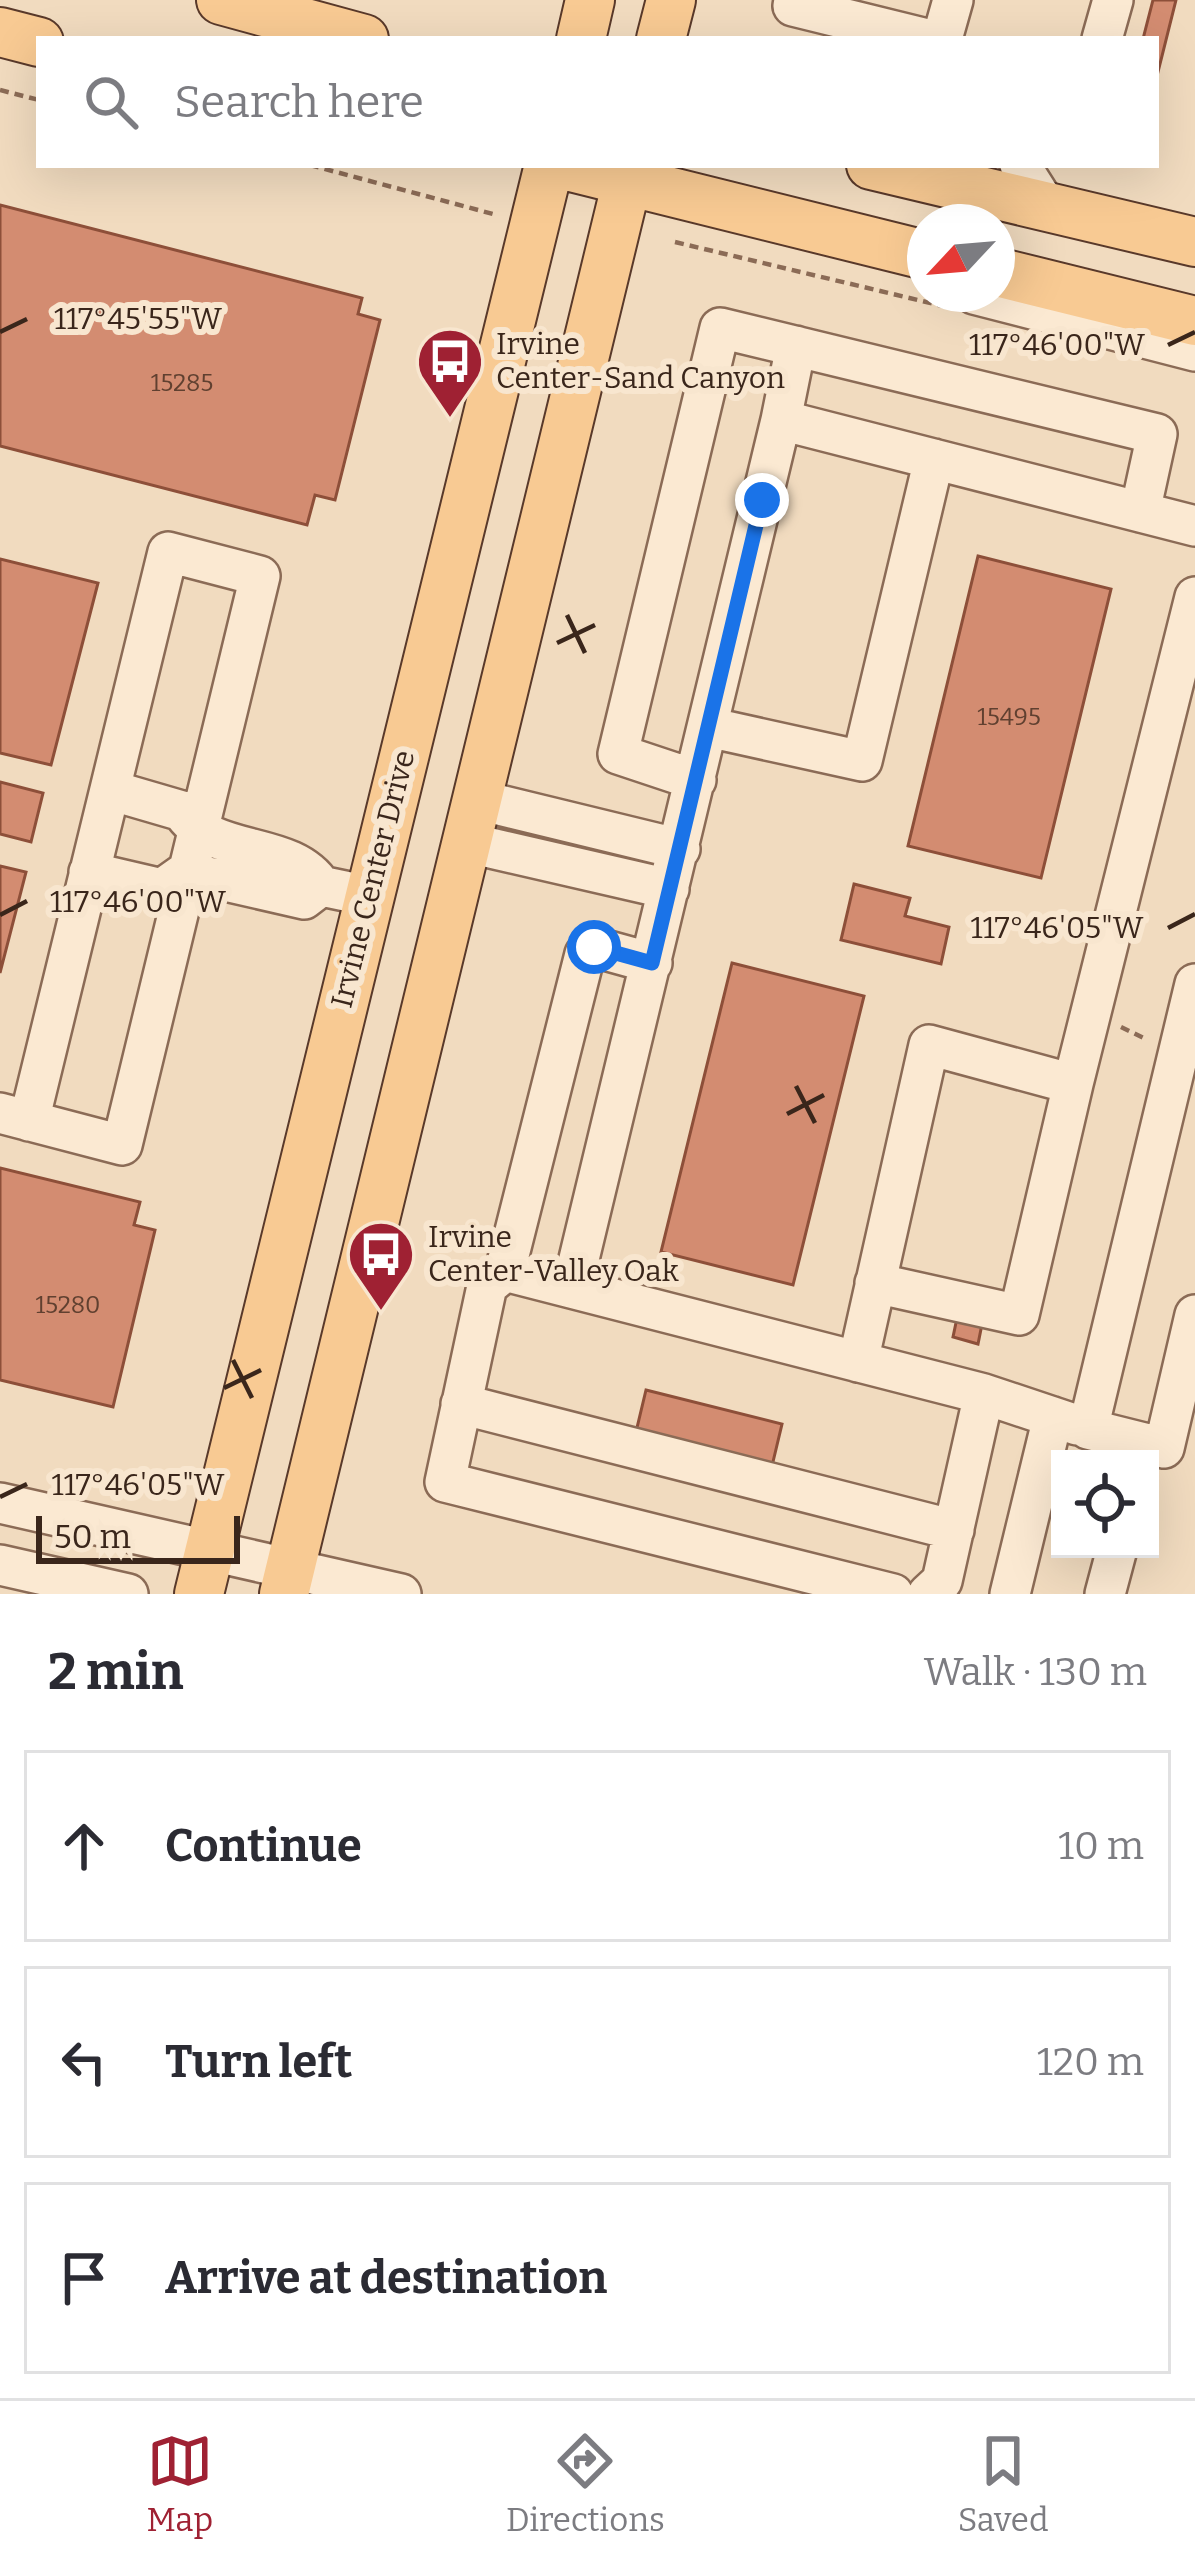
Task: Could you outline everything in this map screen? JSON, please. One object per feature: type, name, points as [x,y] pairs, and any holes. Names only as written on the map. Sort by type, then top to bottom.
[{"type":"main road","points":[[220,0],[353,36]]},
{"type":"main road","points":[[582,36],[590,0]]},
{"type":"main road","points":[[662,36],[671,0]]},
{"type":"main road","points":[[0,32],[36,41]]},
{"type":"main road","name":"Irvine Center Drive","points":[[203,1572],[548,168]]},
{"type":"main road","points":[[588,168],[630,173],[907,252]]},
{"type":"main road","points":[[884,168],[1195,242]]},
{"type":"main road","points":[[287,1581],[630,173]]},
{"type":"main road","points":[[1015,277],[1195,322]]},
{"type":"street","points":[[794,0],[793,6],[915,36]]},
{"type":"street","points":[[943,36],[953,0]]},
{"type":"street","points":[[1103,36],[1113,0]]},
{"type":"street","points":[[1022,168],[1046,206]]},
{"type":"street","points":[[1014,312],[1195,351]]},
{"type":"street","points":[[696,780],[618,754],[720,328],[1156,434],[1140,512]]},
{"type":"street","points":[[572,1288],[796,346]]},
{"type":"street","points":[[781,420],[1140,512],[1194,521]]},
{"type":"street","points":[[708,727],[862,761],[934,459]]},
{"type":"street","points":[[168,552],[260,576],[122,1145],[14,1117],[110,790],[168,552]]},
{"type":"street","points":[[875,1283],[1019,1315],[1089,1019],[1180,720],[1195,597]]},
{"type":"street","points":[[110,790],[182,811],[195,832],[309,867],[321,886],[369,896]]},
{"type":"street","points":[[474,821],[680,849]]},
{"type":"street","points":[[474,821],[669,889]]},
{"type":"street","points":[[89,872],[162,889],[186,872],[304,899],[321,886]]},
{"type":"street","points":[[652,963],[594,947],[585,954],[505,1271],[487,1286],[445,1482],[893,1594]]},
{"type":"street","points":[[1010,1594],[1070,1423],[1195,984]]},
{"type":"street","points":[[858,1361],[928,1045],[1072,1084]]},
{"type":"street","points":[[505,1271],[984,1394],[1161,1452],[1195,1315]]},
{"type":"street","points":[[928,1594],[942,1581],[984,1394]]},
{"type":"street","points":[[461,1404],[954,1529]]},
{"type":"street","points":[[0,1503],[203,1572],[401,1594]]},
{"type":"street","points":[[1105,1594],[1115,1558]]},
{"type":"street","points":[[0,1565],[128,1594]]},
{"type":"path","points":[[0,90],[36,99]]},
{"type":"path","points":[[321,168],[493,214]]},
{"type":"path","points":[[675,242],[907,290]]},
{"type":"path","points":[[1089,1019],[1179,1048]]},
{"type":"building","points":[[1153,0],[1176,0],[1159,68],[1159,36],[1144,36]]},
{"type":"building","points":[[0,205],[362,298],[358,314],[380,320],[335,500],[315,495],[307,525],[0,446]]},
{"type":"building","points":[[978,556],[1111,589],[1041,878],[908,846]]},
{"type":"building","points":[[0,559],[98,583],[51,765],[0,753]]},
{"type":"building","points":[[0,782],[43,793],[31,842],[0,834]]},
{"type":"building","points":[[0,866],[26,872],[0,973]]},
{"type":"building","points":[[854,884],[910,898],[905,916],[949,927],[941,964],[841,940]]},
{"type":"building","points":[[732,963],[864,996],[793,1285],[661,1252]]},
{"type":"building","points":[[0,1168],[140,1202],[134,1225],[155,1230],[113,1407],[0,1380]]},
{"type":"building","points":[[957,1318],[982,1324],[978,1344],[953,1337]]},
{"type":"building","points":[[646,1390],[782,1424],[772,1466],[636,1432]]},
{"type":"place","name":"Irvine Center-Sand Canyon","points":[[450,420]]},
{"type":"place","name":"Irvine Center-Valley Oak","points":[[381,1313]]},
{"type":"route","points":[[594,947],[652,963],[762,500]]}]
